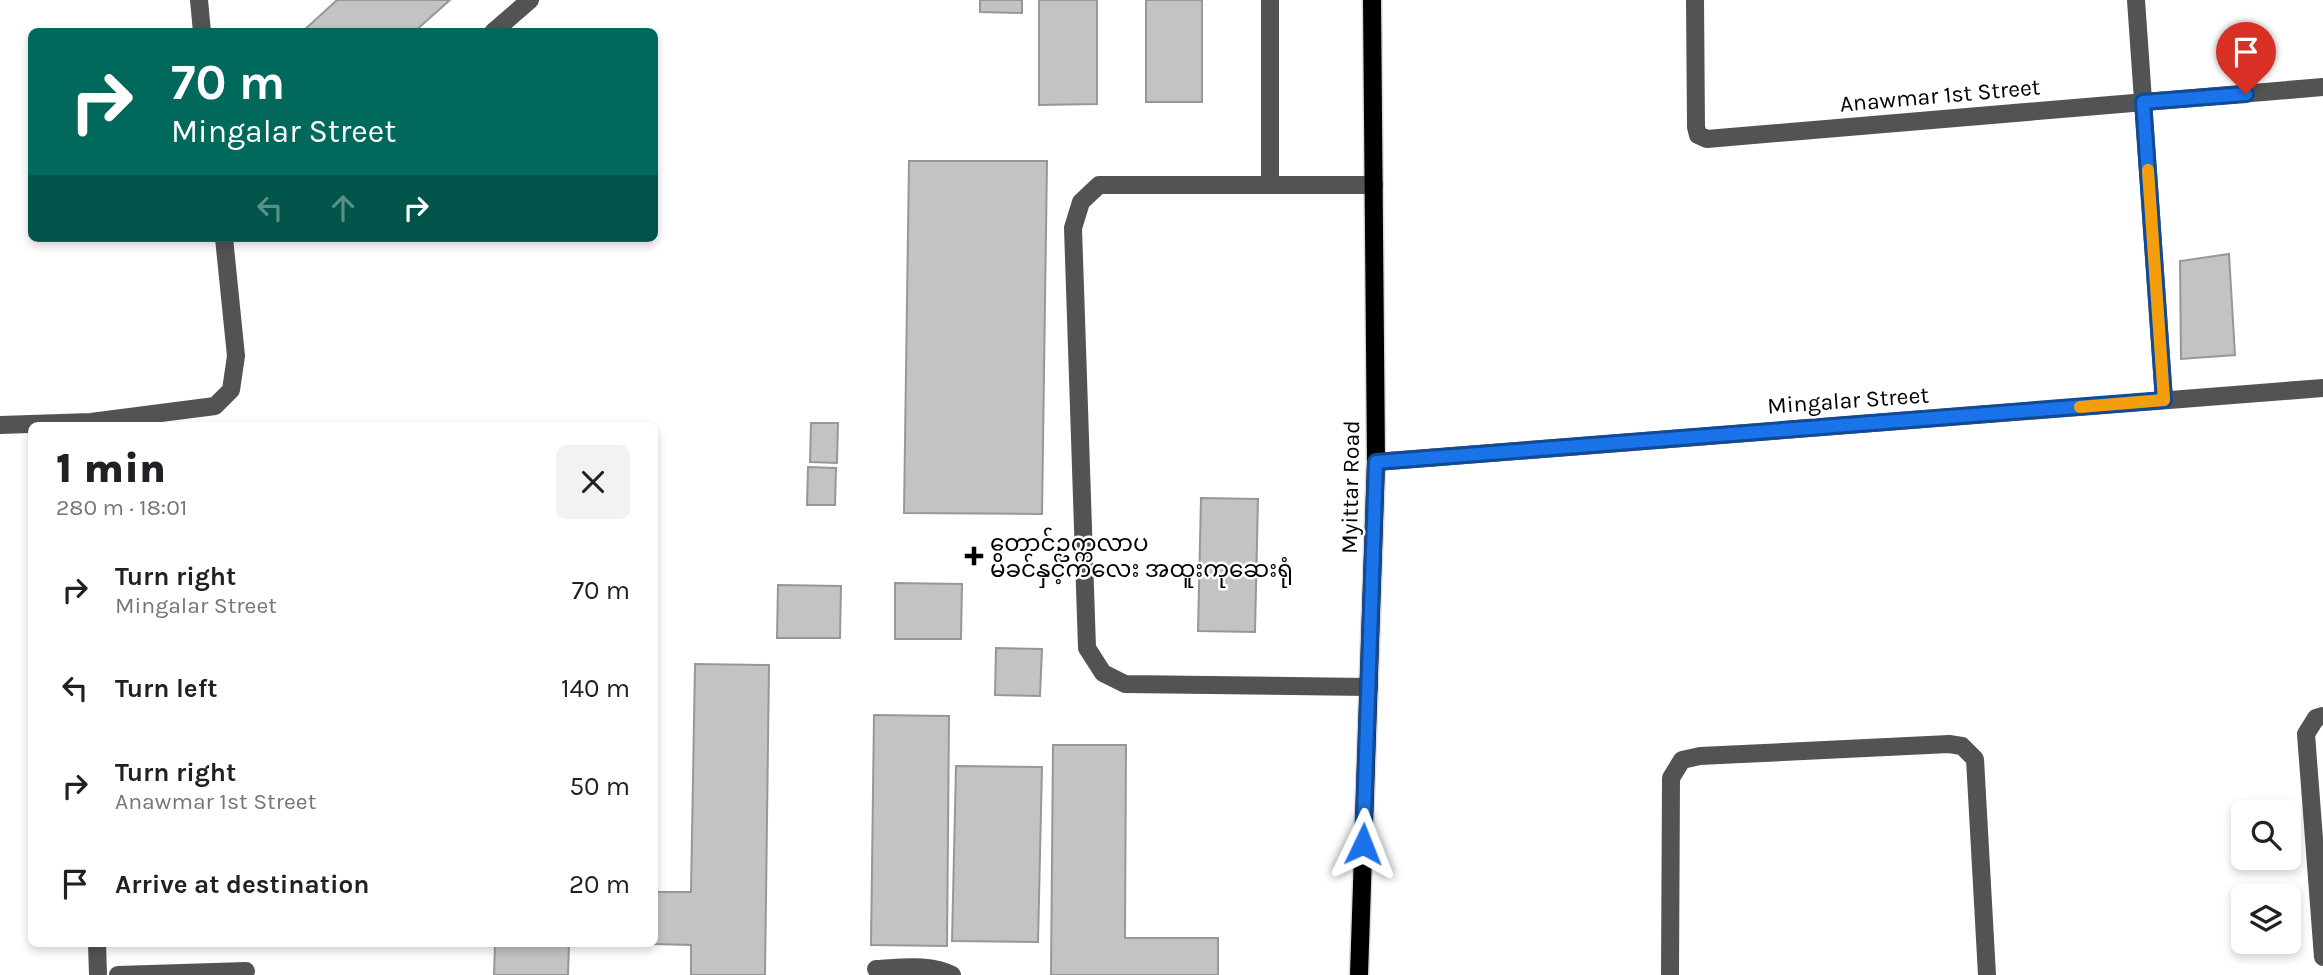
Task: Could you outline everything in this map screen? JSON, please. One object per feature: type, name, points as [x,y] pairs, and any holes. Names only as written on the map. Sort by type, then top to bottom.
[{"type":"main road","name":"Myittar Road","points":[[1359,975],[1376,462],[1372,0]]},
{"type":"street","points":[[199,0],[202,28]]},
{"type":"street","points":[[498,28],[530,0]]},
{"type":"street","points":[[1270,0],[1270,184]]},
{"type":"street","name":"Anawmar 1st Street","points":[[1695,0],[1696,127],[1698,135],[1707,139],[2323,87]]},
{"type":"street","points":[[2136,0],[2164,400]]},
{"type":"street","points":[[1368,687],[1125,684],[1103,673],[1087,648],[1073,228],[1081,202],[1099,185],[1374,185]]},
{"type":"street","points":[[106,422],[215,407],[231,390],[236,356],[223,242]]},
{"type":"street","name":"Mingalar Street","points":[[1376,462],[2323,388]]},
{"type":"street","points":[[0,425],[28,425]]},
{"type":"street","points":[[2323,716],[2316,718],[2306,734],[2323,957]]},
{"type":"street","points":[[1670,975],[1671,778],[1682,760],[1700,756],[1949,744],[1962,746],[1975,759],[1987,975]]},
{"type":"street","points":[[97,947],[98,975]]},
{"type":"street","points":[[876,969],[911,967],[942,970],[952,975]]},
{"type":"street","points":[[118,975],[246,971]]},
{"type":"building","points":[[337,0],[450,0],[418,28],[306,28]]},
{"type":"building","points":[[980,0],[1022,0],[1022,13],[980,12]]},
{"type":"building","points":[[1039,0],[1097,0],[1097,104],[1039,105]]},
{"type":"building","points":[[1146,0],[1202,0],[1202,102],[1146,102]]},
{"type":"building","points":[[909,161],[1047,161],[1042,514],[904,513]]},
{"type":"building","points":[[2229,254],[2235,355],[2181,359],[2180,261]]},
{"type":"building","points":[[811,423],[838,423],[837,463],[810,462]]},
{"type":"building","points":[[808,467],[836,468],[835,505],[807,505]]},
{"type":"building","points":[[1201,498],[1258,499],[1255,632],[1198,631]]},
{"type":"building","points":[[895,583],[962,584],[961,639],[895,639]]},
{"type":"building","points":[[778,585],[841,586],[840,638],[777,638]]},
{"type":"building","points":[[996,648],[1042,649],[1040,696],[995,695]]},
{"type":"building","points":[[695,664],[769,665],[765,975],[691,975],[691,945],[658,944],[658,892],[691,892]]},
{"type":"building","points":[[874,715],[949,716],[947,946],[871,945]]},
{"type":"building","points":[[1053,745],[1126,745],[1125,938],[1218,938],[1218,975],[1051,975]]},
{"type":"building","points":[[956,766],[1042,767],[1038,942],[952,941]]},
{"type":"building","points":[[495,947],[569,947],[568,975],[494,975]]},
{"type":"slow traffic","points":[[2080,407],[2164,400],[2148,170]]},
{"type":"place","name":"တောင်ဥက္ကလာပ မိခင်နှင့်ကလေး အထူးကုဆေးရုံ","points":[[974,556]]},
{"type":"route","points":[[1363,844],[1376,462],[2164,400],[2143,102],[2246,94]]}]
